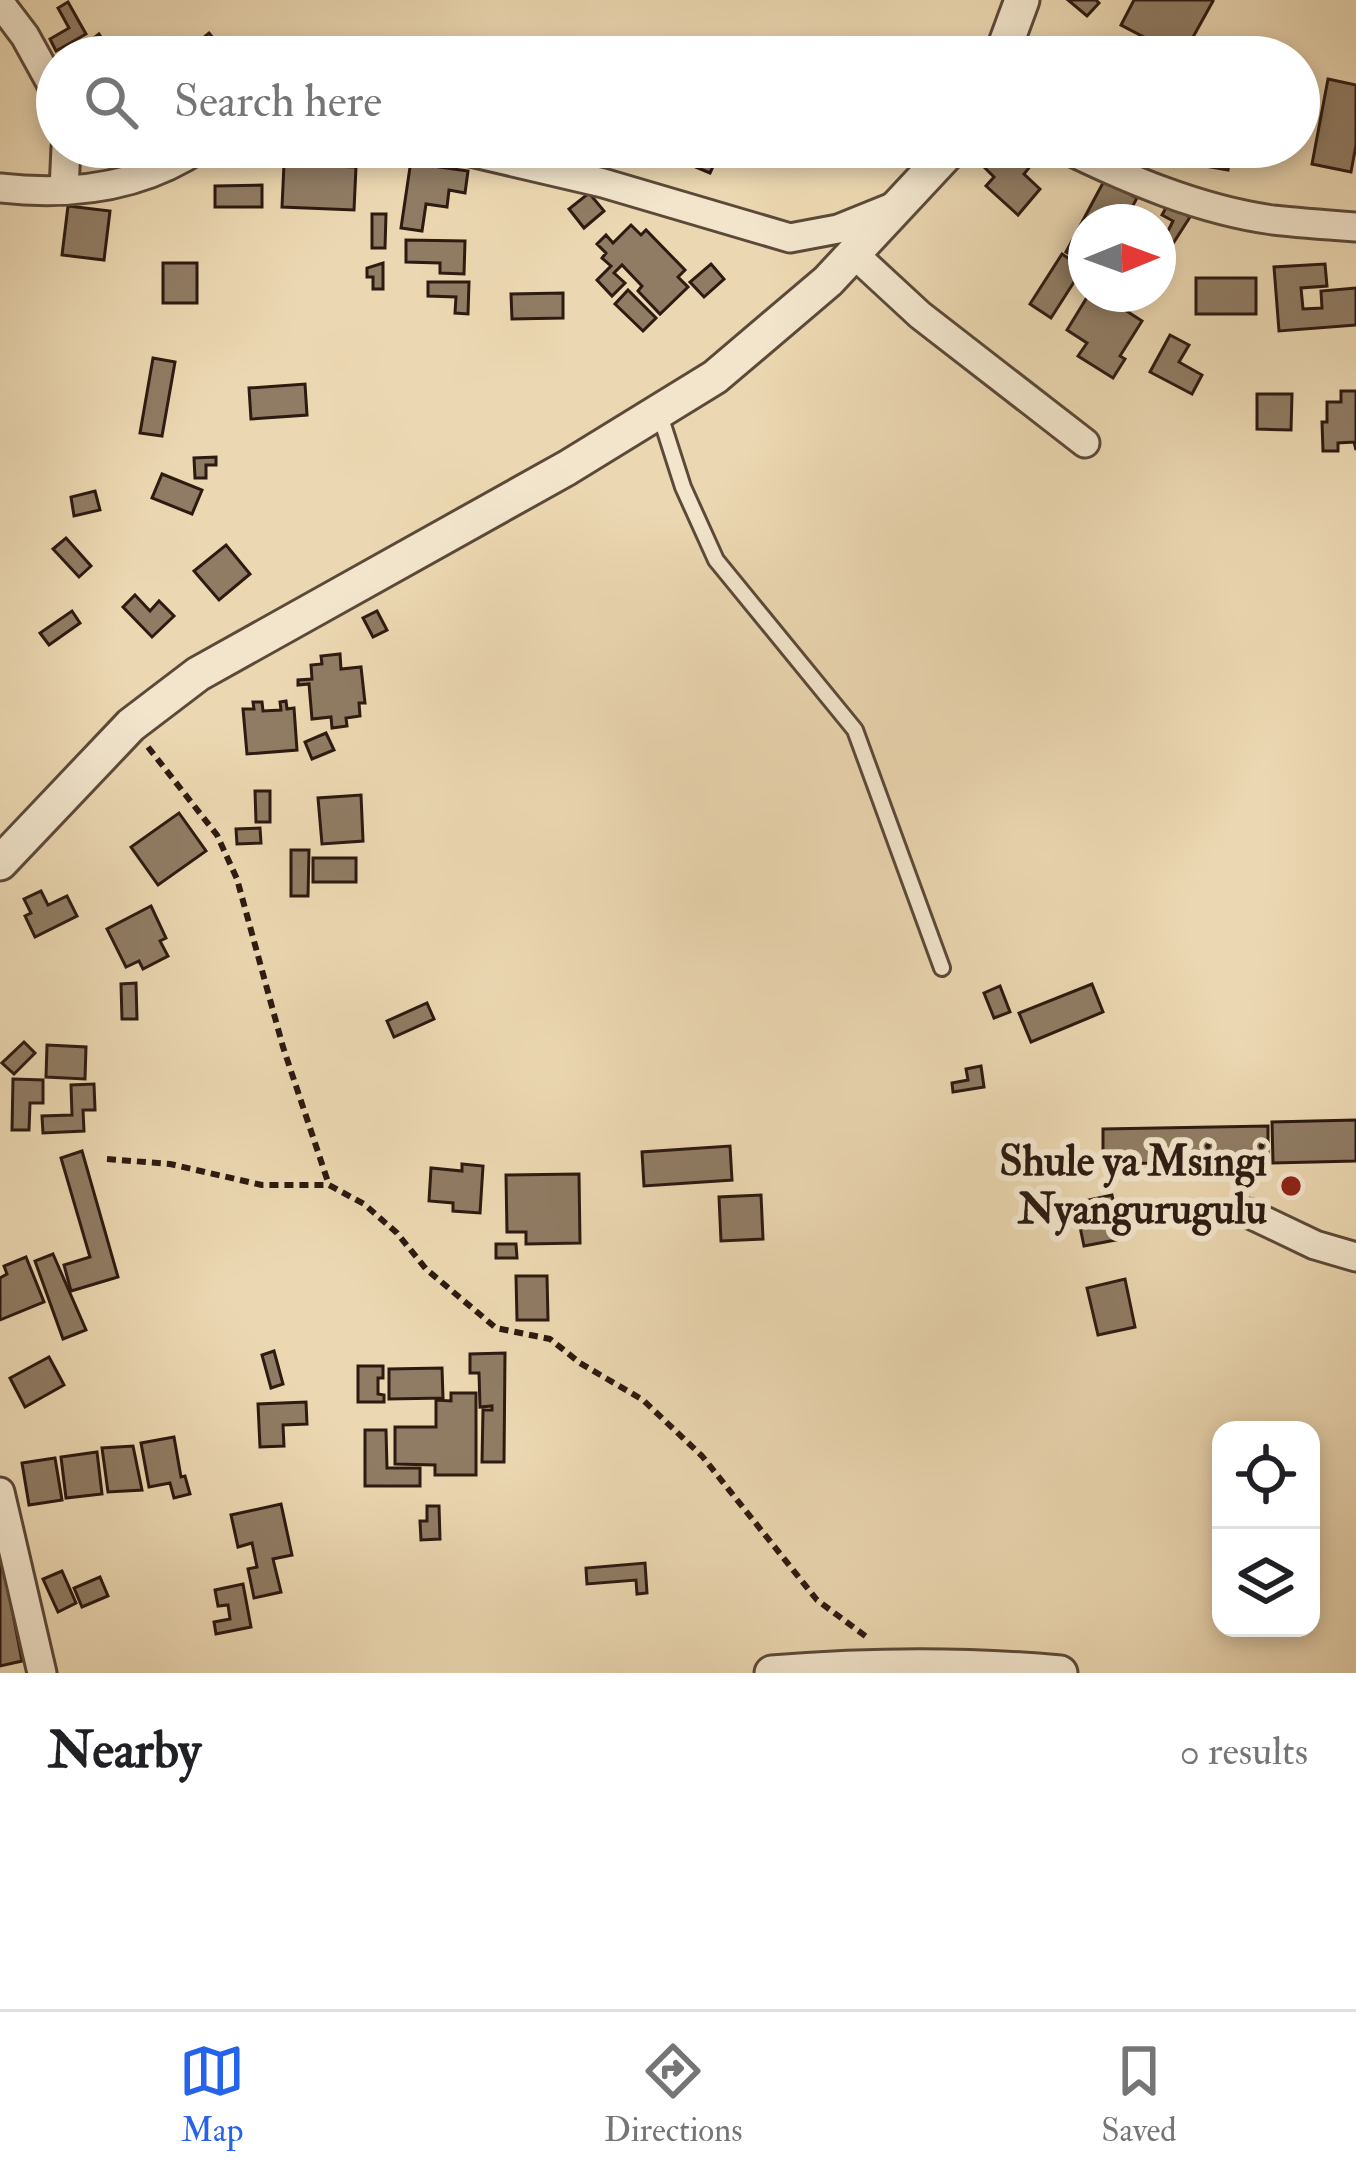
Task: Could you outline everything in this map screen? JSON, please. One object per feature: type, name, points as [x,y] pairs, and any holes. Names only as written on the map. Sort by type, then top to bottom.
[{"type":"street","points":[[1009,36],[1022,0]]},
{"type":"street","points":[[0,3],[36,56]]},
{"type":"street","points":[[64,190],[65,168]]},
{"type":"street","points":[[0,188],[64,190],[131,181],[162,168]]},
{"type":"street","points":[[539,168],[790,238],[838,229],[904,202]]},
{"type":"street","points":[[0,863],[131,725],[198,674],[567,468],[715,377],[854,254],[934,168]]},
{"type":"street","points":[[1111,168],[1226,210],[1269,220],[1356,227]]},
{"type":"street","points":[[854,254],[920,315],[1085,443]]},
{"type":"street","points":[[1248,1213],[1316,1245],[1356,1257]]},
{"type":"street","points":[[0,1492],[42,1673]]},
{"type":"street","points":[[772,1673],[895,1667],[1060,1673]]},
{"type":"lane","points":[[659,412],[683,488],[716,560],[855,730],[942,968]]},
{"type":"path","points":[[131,725],[218,835],[251,925],[283,1047],[328,1185]]},
{"type":"path","points":[[107,1159],[183,1166],[262,1185],[328,1185],[364,1204],[426,1269],[496,1328],[550,1339],[580,1363],[644,1400],[702,1456],[817,1600],[862,1632],[895,1667]]},
{"type":"building","points":[[1068,0],[1096,0],[1099,3],[1087,16]]},
{"type":"building","points":[[1134,0],[1213,1],[1194,36],[1142,36],[1121,25]]},
{"type":"building","points":[[68,2],[86,34],[55,36],[69,28],[58,8]]},
{"type":"building","points":[[1328,79],[1356,85],[1351,172],[1320,166],[1320,122]]},
{"type":"building","points":[[284,168],[356,168],[354,210],[282,207]]},
{"type":"building","points":[[410,168],[468,171],[465,193],[449,190],[447,207],[426,204],[422,231],[401,228]]},
{"type":"building","points":[[985,168],[1029,168],[1024,174],[1040,189],[1018,215],[986,186],[994,177]]},
{"type":"building","points":[[1104,181],[1137,198],[1134,204],[1092,204]]},
{"type":"building","points":[[262,185],[262,207],[215,207],[215,186]]},
{"type":"building","points":[[589,193],[604,211],[584,228],[569,209]]},
{"type":"building","points":[[68,206],[110,211],[104,260],[62,255]]},
{"type":"building","points":[[1176,209],[1190,217],[1176,239]]},
{"type":"building","points":[[372,214],[386,214],[385,248],[372,248]]},
{"type":"building","points":[[631,225],[641,235],[646,230],[685,270],[678,277],[688,287],[660,314],[622,265],[614,273],[625,283],[612,296],[597,280],[611,266],[597,244],[606,235],[613,243]]},
{"type":"building","points":[[406,240],[465,241],[464,274],[440,273],[440,263],[406,262]]},
{"type":"building","points":[[1062,254],[1068,258],[1068,291],[1051,318],[1030,304]]},
{"type":"building","points":[[163,263],[197,263],[197,303],[163,303]]},
{"type":"building","points":[[383,263],[383,289],[373,289],[367,268]]},
{"type":"building","points":[[711,264],[724,279],[704,297],[690,282]]},
{"type":"building","points":[[1325,264],[1327,286],[1301,288],[1303,309],[1322,308],[1321,291],[1356,288],[1356,325],[1279,331],[1274,267]]},
{"type":"building","points":[[1196,278],[1256,278],[1256,314],[1196,314]]},
{"type":"building","points":[[428,282],[469,282],[468,314],[455,313],[456,297],[428,296]]},
{"type":"building","points":[[628,290],[656,318],[643,331],[615,304]]},
{"type":"building","points":[[563,293],[563,318],[512,319],[511,294]]},
{"type":"building","points":[[1078,312],[1128,312],[1142,321],[1120,356],[1125,359],[1113,378],[1078,356],[1087,343],[1067,330]]},
{"type":"building","points":[[1170,335],[1189,345],[1179,362],[1202,375],[1192,394],[1150,372]]},
{"type":"building","points":[[153,358],[175,362],[162,436],[140,433]]},
{"type":"building","points":[[305,384],[307,415],[251,419],[249,388]]},
{"type":"building","points":[[1341,391],[1356,391],[1356,450],[1354,442],[1338,443],[1338,451],[1323,451],[1327,402],[1341,402]]},
{"type":"building","points":[[1257,394],[1292,394],[1291,430],[1257,429]]},
{"type":"building","points":[[216,457],[216,465],[206,465],[206,478],[195,478],[194,458]]},
{"type":"building","points":[[162,474],[202,490],[192,514],[152,498]]},
{"type":"building","points":[[95,491],[100,510],[74,516],[71,497]]},
{"type":"building","points":[[66,538],[91,566],[79,577],[53,549]]},
{"type":"building","points":[[226,545],[250,574],[219,600],[194,571]]},
{"type":"building","points":[[135,595],[150,611],[159,601],[174,616],[152,637],[123,607]]},
{"type":"building","points":[[72,611],[80,623],[49,645],[40,633]]},
{"type":"building","points":[[377,611],[387,630],[373,637],[363,618]]},
{"type":"building","points":[[340,654],[341,669],[361,667],[365,703],[359,703],[360,716],[346,718],[347,726],[332,728],[331,717],[312,719],[309,684],[298,685],[298,680],[312,679],[311,665],[322,664],[321,656]]},
{"type":"building","points":[[286,701],[287,709],[294,708],[297,750],[247,754],[243,709],[254,709],[253,702],[262,702],[263,711],[281,710],[280,702]]},
{"type":"building","points":[[326,733],[334,750],[312,759],[305,742]]},
{"type":"building","points":[[255,791],[270,791],[270,822],[256,822]]},
{"type":"building","points":[[361,795],[363,841],[322,844],[318,798]]},
{"type":"building","points":[[179,813],[206,851],[158,885],[131,847]]},
{"type":"building","points":[[260,828],[261,843],[237,844],[236,829]]},
{"type":"building","points":[[291,850],[309,850],[308,896],[291,896]]},
{"type":"building","points":[[313,858],[356,858],[356,882],[313,882]]},
{"type":"building","points":[[41,891],[48,905],[67,896],[77,916],[35,937],[25,916],[31,913],[24,899]]},
{"type":"building","points":[[151,906],[166,938],[160,941],[168,956],[143,969],[139,961],[126,967],[107,929]]},
{"type":"building","points":[[136,983],[137,1019],[122,1019],[121,984]]},
{"type":"building","points":[[1092,984],[1103,1012],[1031,1042],[1019,1013]]},
{"type":"building","points":[[1000,986],[1010,1012],[994,1018],[984,993]]},
{"type":"building","points":[[427,1003],[434,1019],[394,1037],[387,1021]]},
{"type":"building","points":[[24,1042],[35,1053],[14,1074],[2,1063]]},
{"type":"building","points":[[47,1045],[86,1047],[85,1079],[46,1077]]},
{"type":"building","points":[[981,1066],[984,1087],[953,1092],[952,1083],[968,1080],[966,1069]]},
{"type":"building","points":[[13,1079],[43,1080],[43,1103],[30,1103],[29,1130],[12,1130]]},
{"type":"building","points":[[94,1084],[95,1110],[83,1110],[84,1131],[43,1133],[42,1116],[72,1115],[71,1085]]},
{"type":"building","points":[[1356,1120],[1356,1161],[1273,1163],[1272,1122]]},
{"type":"building","points":[[1268,1126],[1268,1161],[1103,1164],[1103,1129]]},
{"type":"building","points":[[730,1146],[732,1180],[644,1186],[642,1152]]},
{"type":"building","points":[[82,1151],[118,1277],[71,1291],[64,1265],[90,1257],[61,1158]]},
{"type":"building","points":[[462,1164],[483,1166],[480,1213],[453,1211],[453,1203],[429,1201],[431,1168],[462,1171]]},
{"type":"building","points":[[579,1174],[580,1243],[526,1244],[526,1232],[507,1232],[506,1175]]},
{"type":"building","points":[[761,1195],[763,1239],[721,1241],[719,1197]]},
{"type":"building","points":[[1112,1195],[1121,1239],[1084,1246],[1075,1203]]},
{"type":"building","points":[[496,1244],[516,1244],[517,1258],[496,1258]]},
{"type":"building","points":[[53,1254],[86,1330],[63,1339],[35,1261]]},
{"type":"building","points":[[26,1257],[44,1302],[0,1320],[4,1266]]},
{"type":"building","points":[[516,1276],[547,1276],[548,1320],[517,1320]]},
{"type":"building","points":[[1125,1279],[1135,1327],[1098,1335],[1087,1288]]},
{"type":"building","points":[[274,1351],[283,1384],[271,1388],[262,1355]]},
{"type":"building","points":[[505,1353],[504,1462],[482,1462],[483,1410],[492,1410],[492,1406],[480,1407],[479,1373],[470,1373],[470,1354]]},
{"type":"building","points":[[49,1357],[64,1385],[25,1407],[10,1378]]},
{"type":"building","points":[[358,1366],[383,1366],[378,1394],[384,1395],[384,1402],[358,1402]]},
{"type":"building","points":[[442,1368],[443,1398],[389,1399],[389,1369]]},
{"type":"building","points":[[451,1393],[476,1393],[476,1475],[435,1475],[435,1465],[395,1464],[395,1427],[436,1427],[436,1400],[451,1401]]},
{"type":"building","points":[[306,1402],[307,1424],[283,1425],[284,1446],[260,1447],[258,1404]]},
{"type":"building","points":[[365,1430],[386,1430],[387,1468],[420,1468],[420,1486],[365,1486]]},
{"type":"building","points":[[174,1437],[181,1477],[185,1476],[190,1494],[174,1498],[170,1483],[149,1487],[141,1443]]},
{"type":"building","points":[[133,1446],[142,1490],[108,1492],[102,1448]]},
{"type":"building","points":[[97,1452],[102,1494],[66,1498],[61,1457]]},
{"type":"building","points":[[55,1458],[62,1500],[29,1505],[22,1463]]},
{"type":"building","points":[[281,1504],[292,1555],[273,1559],[281,1592],[254,1598],[248,1569],[257,1567],[252,1543],[238,1547],[231,1515]]},
{"type":"building","points":[[427,1506],[439,1506],[440,1539],[421,1540],[420,1521],[427,1521]]},
{"type":"building","points":[[0,1563],[22,1661],[0,1666]]},
{"type":"building","points":[[645,1563],[647,1593],[637,1594],[636,1580],[587,1584],[586,1568]]},
{"type":"building","points":[[62,1571],[76,1603],[58,1612],[43,1579]]},
{"type":"building","points":[[100,1577],[108,1596],[82,1607],[74,1588]]},
{"type":"building","points":[[243,1584],[251,1627],[216,1634],[214,1622],[230,1619],[228,1605],[218,1606],[215,1590]]},
{"type":"place","name":"Shule ya Msingi Nyangurugulu","points":[[1291,1186]]}]
